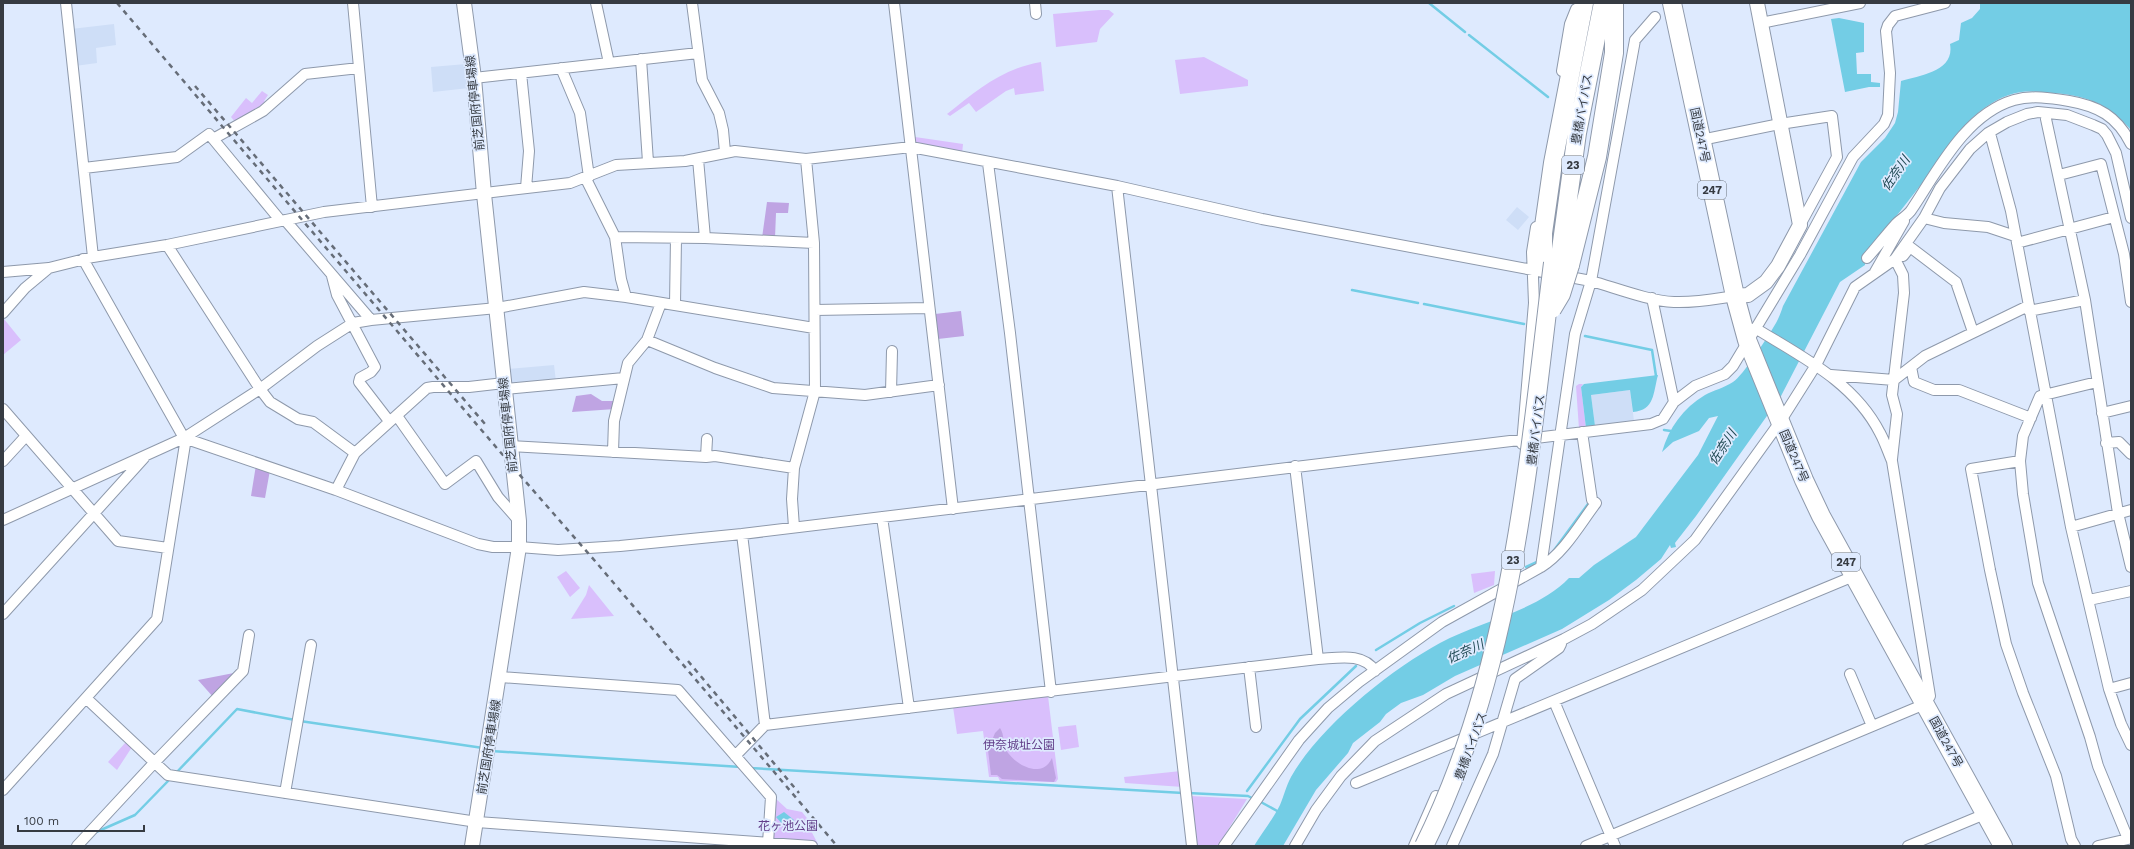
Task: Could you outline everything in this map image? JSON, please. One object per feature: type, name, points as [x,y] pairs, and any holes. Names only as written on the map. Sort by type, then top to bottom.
[{"type":"highway","points":[[1552,265],[1543,233],[1553,163],[1584,3]]},
{"type":"highway","name":"豊橋バイパス","points":[[1424,846],[1457,772],[1487,680],[1508,591],[1534,416],[1552,265],[1598,3]]},
{"type":"highway","name":"豊橋バイパス","points":[[1587,65],[1603,3]]},
{"type":"highway","points":[[1552,265],[1598,149],[1614,53],[1614,3]]},
{"type":"highway","name":"国道247号","points":[[1672,3],[1735,296],[1753,337],[1778,418],[1813,498],[1854,576],[2004,846]]},
{"type":"highway","name":"豊橋バイパス","points":[[1429,846],[1466,760],[1490,689],[1506,630],[1523,530],[1552,309],[1552,265]]},
{"type":"main road","name":"前芝国府停車場線","points":[[464,3],[474,78],[484,194],[519,521],[519,547],[500,677],[472,846]]},
{"type":"main road","points":[[1735,296],[1748,296],[1766,282],[1778,266],[1800,225],[1757,3]]},
{"type":"street","points":[[66,3],[93,257]]},
{"type":"street","points":[[353,3],[372,207]]},
{"type":"street","points":[[596,3],[609,63]]},
{"type":"street","points":[[692,3],[702,80],[719,113],[723,130],[725,152]]},
{"type":"street","points":[[894,3],[953,509]]},
{"type":"street","points":[[1035,3],[1036,14]]},
{"type":"street","points":[[1577,3],[1570,24],[1532,252],[1552,265],[1591,281],[1652,298],[1673,302],[1695,302],[1735,296]]},
{"type":"street","points":[[1761,23],[1828,6],[1860,3]]},
{"type":"street","points":[[184,438],[336,490],[478,544],[493,547],[558,550],[620,546],[742,534],[1651,424],[1663,419],[1674,402],[1695,386],[1726,374],[1746,348],[1800,255],[1853,157],[1884,124],[1888,115],[1890,73],[1886,31],[1888,25],[1895,16],[1945,3]]},
{"type":"street","points":[[1541,567],[1562,435],[1575,334],[1591,281],[1635,40],[1655,17]]},
{"type":"street","points":[[474,78],[698,53]]},
{"type":"street","points":[[641,59],[648,162]]},
{"type":"street","points":[[213,139],[263,111],[305,74],[359,68]]},
{"type":"street","points":[[561,68],[580,113],[587,178],[615,237],[621,279],[626,297]]},
{"type":"street","points":[[521,73],[529,151],[526,188]]},
{"type":"street","points":[[1875,272],[1907,216],[1949,150],[1980,120],[2013,100],[2030,97],[2054,98],[2097,108],[2119,125],[2131,144]]},
{"type":"street","points":[[1896,261],[1924,218],[1940,188],[1954,167],[1970,149],[2007,122],[2027,114],[2038,112],[2067,115],[2102,129],[2112,143],[2116,153],[2131,218]]},
{"type":"street","points":[[1701,140],[1780,124],[1832,116],[1837,157],[1800,225]]},
{"type":"street","points":[[1990,135],[2035,118],[2074,123],[2098,133],[2109,150],[2116,153],[2127,171],[2131,187]]},
{"type":"street","points":[[2046,119],[2071,228],[2085,300],[2118,513],[2131,567]]},
{"type":"street","points":[[84,168],[177,157],[209,134],[282,220],[371,320]]},
{"type":"street","points":[[1990,135],[2016,239],[2028,309],[2071,527],[2109,689],[2121,724],[2131,745]]},
{"type":"street","points":[[3,272],[49,268],[83,259],[167,245],[324,212],[570,183],[587,178],[616,165],[698,159],[735,151],[806,159],[911,148],[1117,186],[1262,219],[1552,265]]},
{"type":"street","points":[[698,159],[705,238]]},
{"type":"street","points":[[794,527],[792,499],[794,468],[815,391],[814,242],[806,159]]},
{"type":"street","points":[[988,163],[1010,333],[1050,692]]},
{"type":"street","points":[[2059,175],[2101,164],[2124,254],[2131,302]]},
{"type":"street","points":[[1117,186],[1174,676],[1192,846]]},
{"type":"street","points":[[1867,258],[1879,246],[1896,224],[1907,216]]},
{"type":"street","points":[[1924,218],[1944,223],[1988,227],[2016,239],[2071,228],[2114,217]]},
{"type":"street","points":[[615,237],[705,238],[814,242]]},
{"type":"street","points":[[675,305],[676,238]]},
{"type":"street","points":[[167,245],[260,389],[270,402],[298,419],[313,422],[355,452]]},
{"type":"street","points":[[1295,846],[1316,810],[1341,776],[1375,741],[1446,694],[1564,639],[1592,624],[1642,590],[1684,551],[1706,526],[1813,364],[1855,287],[1875,272],[1896,261],[1910,247],[1956,282],[1973,332]]},
{"type":"street","points":[[3,790],[87,699],[157,619],[185,444],[184,438],[83,259]]},
{"type":"street","points":[[1892,461],[1897,414],[1892,395],[1904,293],[1903,275],[1896,261]]},
{"type":"street","points":[[1502,588],[1522,440],[1534,304],[1552,265]]},
{"type":"street","points":[[3,313],[25,288],[49,268]]},
{"type":"street","points":[[332,276],[337,296],[353,323],[375,367],[371,372],[360,378],[359,382],[393,418],[445,484],[476,460],[498,497],[519,521]]},
{"type":"street","points":[[3,520],[184,438],[260,389],[317,346],[353,323],[496,308],[584,292],[626,297],[814,328]]},
{"type":"street","points":[[1652,298],[1674,402]]},
{"type":"street","points":[[1831,375],[1894,380],[1925,356],[1973,332],[2028,309],[2085,300]]},
{"type":"street","points":[[613,452],[613,430],[624,378],[630,358],[647,340],[661,303]]},
{"type":"street","points":[[815,310],[929,308]]},
{"type":"street","points":[[1586,846],[1925,704],[1930,696],[1892,461],[1880,432],[1864,410],[1831,375],[1813,364],[1753,337]]},
{"type":"street","points":[[647,340],[715,368],[774,388],[865,395],[939,385]]},
{"type":"street","points":[[891,392],[892,351]]},
{"type":"street","points":[[1911,367],[1914,382],[1934,390],[1959,390],[2031,418]]},
{"type":"street","points":[[336,490],[355,452],[427,388],[504,386],[624,378]]},
{"type":"street","points":[[2098,382],[2040,396],[2023,436],[2020,461],[2023,494],[2038,583],[2090,737],[2098,766],[2128,828],[2128,839],[2098,846]]},
{"type":"street","points":[[2102,413],[2131,406]]},
{"type":"street","points":[[3,409],[93,514],[118,540],[168,548]]},
{"type":"street","points":[[1224,846],[1299,740],[1328,708],[1375,671],[1442,622],[1541,567],[1549,562],[1560,550],[1596,503],[1592,500],[1582,432]]},
{"type":"street","points":[[3,461],[26,436]]},
{"type":"street","points":[[706,457],[707,440]]},
{"type":"street","points":[[2106,443],[2120,442],[2131,454]]},
{"type":"street","points":[[510,446],[706,457],[715,456],[794,468]]},
{"type":"street","points":[[3,614],[147,455]]},
{"type":"street","points":[[2020,461],[1971,469],[2006,644],[2023,693],[2056,776],[2071,839],[2075,846]]},
{"type":"street","points":[[1295,466],[1318,659]]},
{"type":"street","points":[[2071,527],[2131,510]]},
{"type":"street","points":[[882,517],[909,708]]},
{"type":"street","points":[[742,534],[765,725]]},
{"type":"street","points":[[1356,783],[1854,576]]},
{"type":"street","points":[[2089,600],[2131,591]]},
{"type":"street","points":[[77,846],[154,763],[243,671],[249,635]]},
{"type":"street","points":[[1452,846],[1482,782],[1515,679],[1559,648],[1564,639]]},
{"type":"street","points":[[285,793],[311,645]]},
{"type":"street","points":[[735,756],[765,725],[1318,659],[1358,658],[1371,664],[1375,671]]},
{"type":"street","points":[[1249,667],[1256,728]]},
{"type":"street","points":[[1850,674],[1872,726]]},
{"type":"street","points":[[500,677],[678,690],[771,797],[768,843]]},
{"type":"street","points":[[2109,689],[2131,683]]},
{"type":"street","points":[[87,699],[168,775],[477,822],[652,841],[768,843],[812,846]]},
{"type":"street","points":[[1554,701],[1615,846]]},
{"type":"street","points":[[1414,846],[1461,739]]},
{"type":"street","points":[[1908,846],[1985,814]]},
{"type":"shaded area","points":[[114,24],[116,45],[96,48],[97,63],[75,66],[71,29]]},
{"type":"shaded area","points":[[466,64],[469,88],[433,92],[431,67]]},
{"type":"shaded area","points":[[767,202],[789,203],[788,213],[776,213],[775,238],[762,238]]},
{"type":"shaded area","points":[[1517,207],[1529,217],[1518,230],[1506,220]]},
{"type":"shaded area","points":[[961,311],[964,336],[938,339],[935,314]]},
{"type":"shaded area","points":[[554,365],[556,382],[510,386],[508,369]]},
{"type":"shaded area","points":[[1630,390],[1634,421],[1595,426],[1591,395]]},
{"type":"shaded area","points":[[591,394],[602,401],[617,401],[615,409],[572,412],[576,396]]},
{"type":"shaded area","points":[[256,465],[270,470],[265,498],[251,496]]},
{"type":"shaded area","points":[[239,672],[214,698],[198,680]]},
{"type":"shaded area","points":[[1000,728],[1006,750],[1010,756],[1022,765],[1035,769],[1042,768],[1048,765],[1052,758],[1056,778],[1054,782],[1002,779],[997,775],[991,775],[988,750],[995,733]]},
{"type":"green space","points":[[1109,10],[1114,14],[1100,29],[1097,42],[1056,47],[1053,14]]},
{"type":"green space","points":[[1204,57],[1248,80],[1248,86],[1180,94],[1175,60]]},
{"type":"green space","points":[[1041,62],[1044,91],[1015,95],[1014,88],[1006,91],[976,112],[969,103],[950,116],[947,114],[980,89],[1002,75],[1027,65]]},
{"type":"green space","points":[[262,91],[268,95],[264,101],[269,105],[237,124],[231,117],[246,98],[252,103]]},
{"type":"green space","points":[[915,137],[963,144],[962,154],[912,145],[911,140]]},
{"type":"green space","points":[[4,319],[21,340],[3,355],[3,320]]},
{"type":"green space","points":[[1583,384],[1581,387],[1586,428],[1579,429],[1576,386]]},
{"type":"green space","points":[[566,571],[580,588],[570,597],[557,577]]},
{"type":"green space","points":[[1495,571],[1494,585],[1474,593],[1471,574]]},
{"type":"green space","points":[[589,585],[614,616],[571,619],[586,595]]},
{"type":"green space","name":"伊奈城址公園","points":[[1048,696],[1058,779],[1056,782],[1000,781],[998,777],[989,777],[983,731],[957,734],[953,707]]},
{"type":"green space","points":[[1076,725],[1079,747],[1061,750],[1058,727]]},
{"type":"green space","points":[[126,742],[132,747],[117,770],[108,762]]},
{"type":"green space","points":[[1181,771],[1183,787],[1125,783],[1124,777]]},
{"type":"green space","points":[[1191,796],[1247,799],[1218,846],[1196,846]]},
{"type":"green space","name":"花ヶ池公園","points":[[775,798],[787,809],[802,812],[811,823],[810,829],[818,844],[774,841],[771,837]]},
{"type":"water","name":"佐奈川","points":[[1980,3],[2131,3],[2131,130],[2114,114],[2096,102],[2064,94],[2021,92],[2008,95],[1983,109],[1972,118],[1952,140],[1938,163],[1865,256],[1865,265],[1840,282],[1781,396],[1696,516],[1675,543],[1676,547],[1671,548],[1670,545],[1661,559],[1636,580],[1609,600],[1562,629],[1455,676],[1423,695],[1401,703],[1353,743],[1348,753],[1316,790],[1283,846],[1254,846],[1271,821],[1281,802],[1289,780],[1303,758],[1337,720],[1378,684],[1420,654],[1440,643],[1472,628],[1524,608],[1556,590],[1569,578],[1579,578],[1594,565],[1636,537],[1698,455],[1718,416],[1709,418],[1699,431],[1673,442],[1662,452],[1665,443],[1678,419],[1697,400],[1733,382],[1749,364],[1777,321],[1783,306],[1861,162],[1885,138],[1895,123],[1898,112],[1901,81],[1927,74],[1942,66],[1950,53],[1950,44],[1959,40],[1961,23],[1972,18],[1980,9]]},
{"type":"water","points":[[1839,18],[1864,23],[1864,52],[1856,53],[1857,74],[1871,74],[1871,82],[1880,83],[1880,87],[1869,87],[1845,92],[1831,19]]},
{"type":"water","points":[[1658,375],[1652,400],[1640,411],[1633,412],[1630,390],[1591,395],[1595,426],[1586,428],[1581,387],[1584,384]]},
{"type":"water","points":[[784,812],[794,820],[794,824],[785,827],[776,817]]},
{"type":"waterway","points":[[1429,3],[1465,32]]},
{"type":"waterway","points":[[1469,35],[1548,97]]},
{"type":"waterway","points":[[1352,290],[1418,303]]},
{"type":"waterway","points":[[1424,304],[1524,324]]},
{"type":"waterway","points":[[1585,336],[1652,350],[1656,376],[1654,378]]},
{"type":"waterway","points":[[1664,430],[1671,431]]},
{"type":"waterway","points":[[1552,553],[1588,504]]},
{"type":"waterway","points":[[1526,567],[1537,562]]},
{"type":"waterway","points":[[1376,650],[1420,623],[1454,606]]},
{"type":"waterway","points":[[1247,791],[1300,719],[1356,666]]},
{"type":"waterway","points":[[175,774],[237,709],[295,720]]},
{"type":"waterway","points":[[300,721],[483,748]]},
{"type":"waterway","points":[[491,751],[741,767]]},
{"type":"waterway","points":[[750,768],[1183,793]]},
{"type":"waterway","points":[[94,833],[135,815],[170,779]]},
{"type":"waterway","points":[[1188,793],[1248,796],[1254,799]]},
{"type":"waterway","points":[[1259,801],[1279,812]]},
{"type":"railway","points":[[117,3],[837,846]]},
{"type":"railway","points":[[195,86],[485,424]]},
{"type":"railway","points":[[688,661],[799,793]]}]
